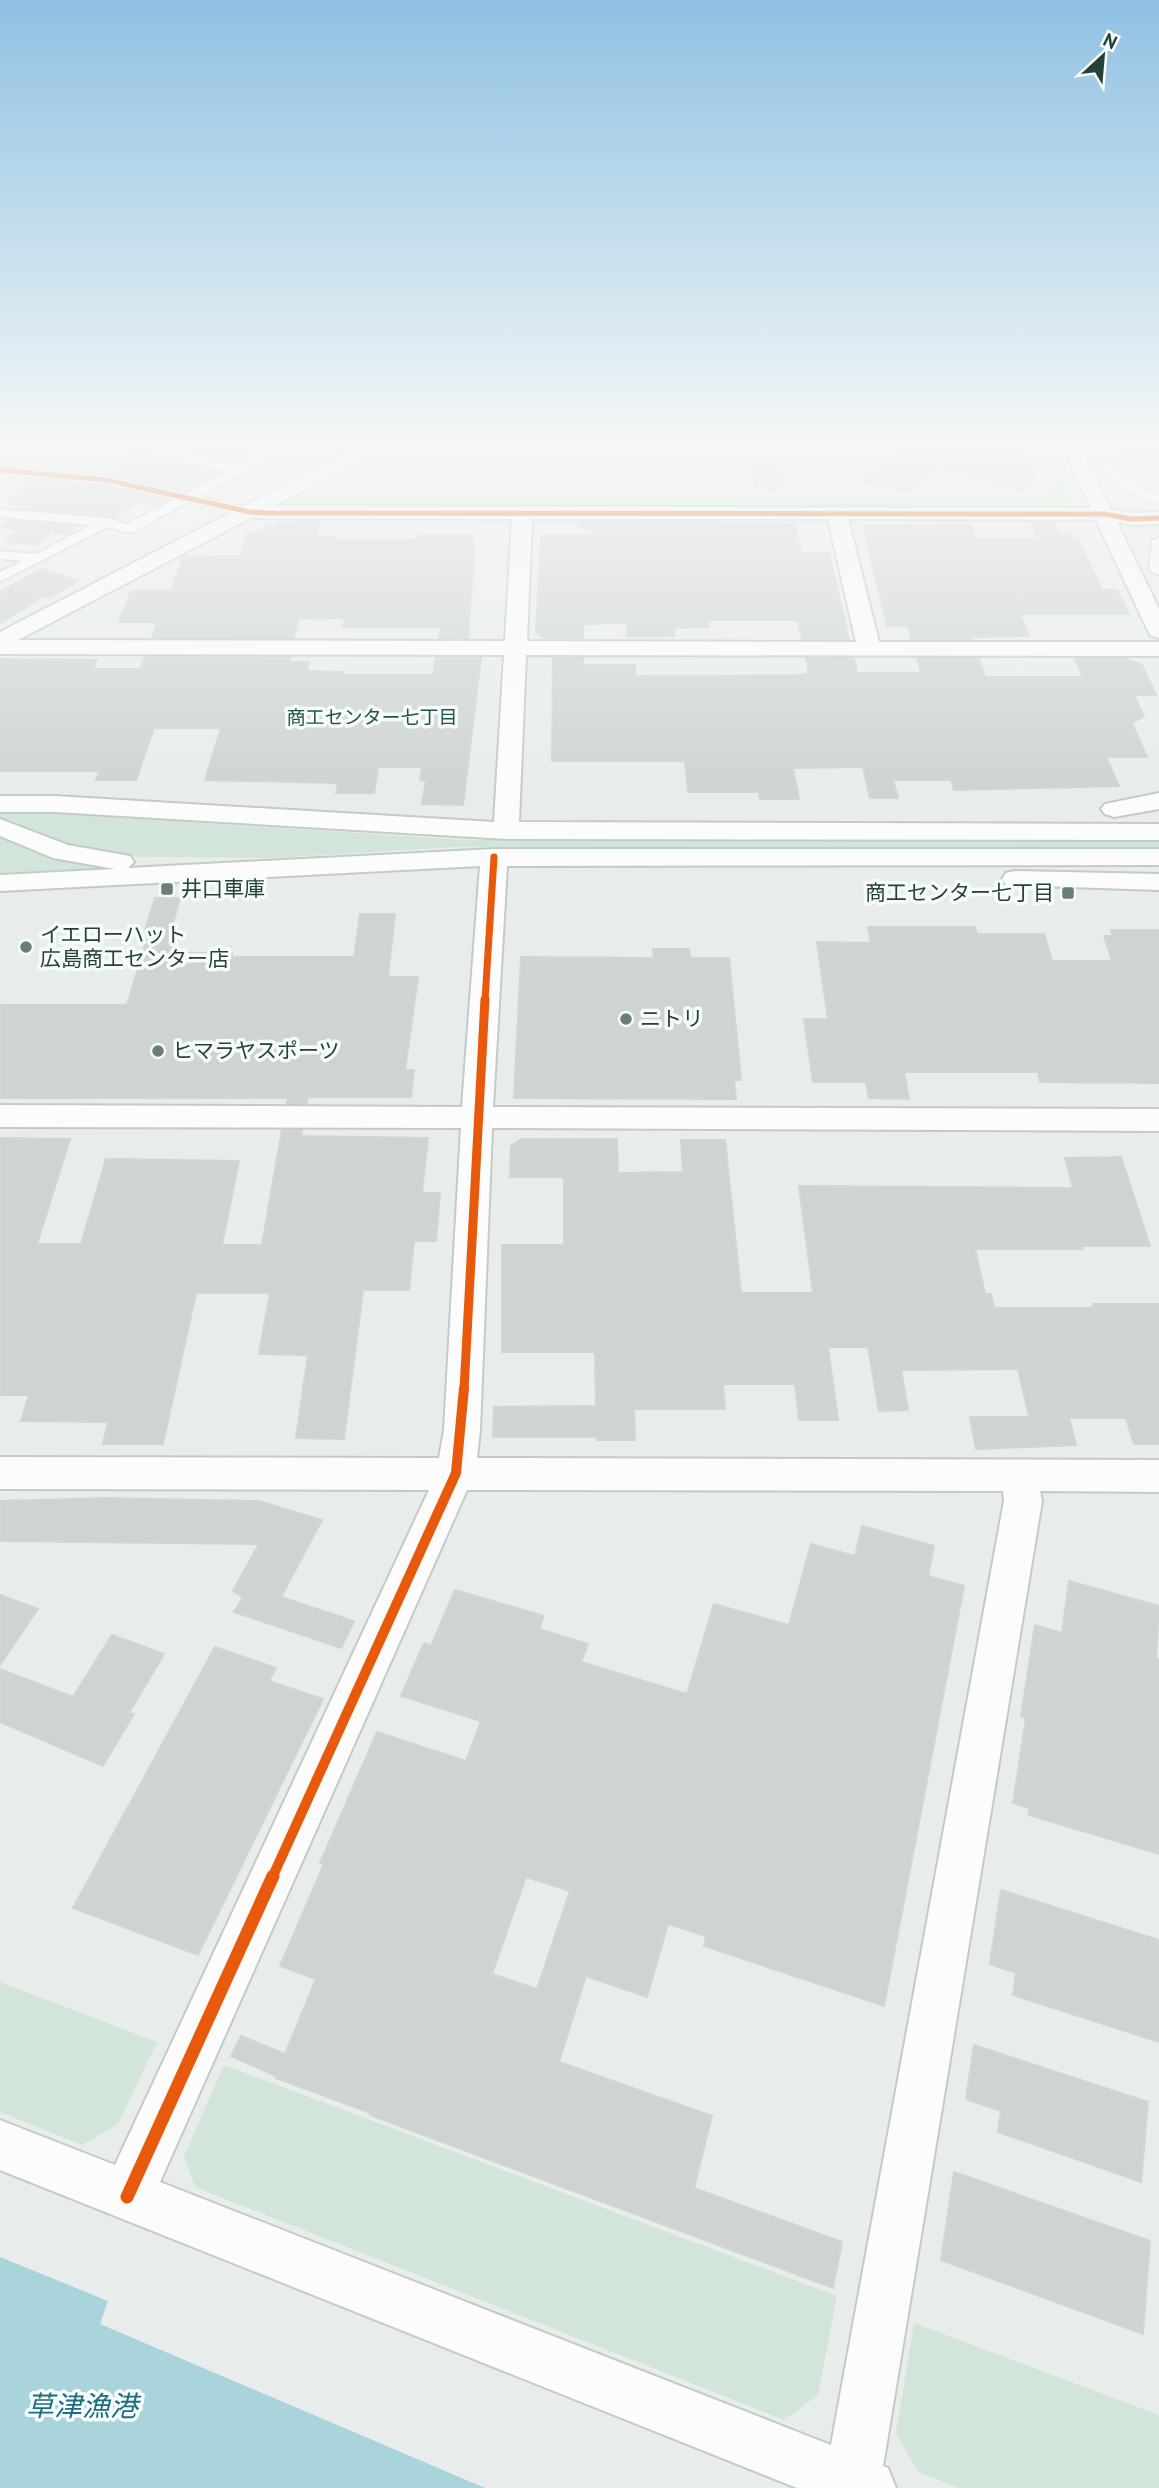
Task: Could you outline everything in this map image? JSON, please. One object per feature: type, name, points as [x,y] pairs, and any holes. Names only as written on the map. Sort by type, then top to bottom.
[{"type":"street","points":[[13,556],[36,558]]},
{"type":"street","points":[[0,578],[40,556]]},
{"type":"street","points":[[0,644],[166,556]]},
{"type":"street","points":[[127,2197],[456,1473],[462,1430],[478,1117],[520,556]]},
{"type":"street","points":[[847,556],[869,648]]},
{"type":"street","points":[[1124,556],[1159,631]]},
{"type":"street","points":[[1150,556],[1157,573]]},
{"type":"street","points":[[0,644],[515,649],[1159,649]]},
{"type":"street","points":[[1114,809],[1159,801]]},
{"type":"street","points":[[0,804],[55,804],[500,844],[598,856],[877,874],[1159,882]]},
{"type":"street","points":[[0,883],[316,866],[500,844],[582,830],[1159,808]]},
{"type":"street","points":[[0,827],[62,852],[104,861],[316,866]]},
{"type":"street","points":[[582,830],[1159,832]]},
{"type":"street","points":[[598,856],[1159,858]]},
{"type":"street","points":[[1088,881],[1159,888]]},
{"type":"street","points":[[0,1116],[1159,1120]]},
{"type":"street","points":[[0,1473],[1159,1476]]},
{"type":"street","points":[[0,2145],[860,2485],[1023,1501],[1019,1476]]},
{"type":"green space","points":[[0,813],[49,813],[465,840],[1159,839],[1159,851],[457,847],[273,858],[141,857],[85,851],[0,821]]},
{"type":"green space","points":[[0,834],[61,858],[101,868],[0,873]]},
{"type":"green space","points":[[0,1982],[157,2042],[118,2124],[82,2145],[0,2112]]},
{"type":"green space","points":[[224,2065],[837,2296],[818,2395],[784,2420],[195,2187],[184,2156]]},
{"type":"green space","points":[[914,2323],[1159,2415],[1159,2488],[959,2488],[918,2472],[896,2433]]},
{"type":"water","name":"草津漁港","points":[[0,2257],[108,2301],[100,2324],[485,2488],[0,2488]]},
{"type":"building","points":[[474,556],[468,638],[439,638],[441,627],[343,627],[345,618],[298,619],[294,638],[152,638],[157,622],[119,622],[131,591],[171,591],[183,557]]},
{"type":"building","points":[[540,556],[830,556],[849,639],[802,639],[798,620],[708,620],[709,627],[674,628],[674,636],[627,636],[627,623],[583,624],[583,639],[545,638],[536,633]]},
{"type":"building","points":[[870,556],[1086,556],[1102,590],[1117,590],[1129,614],[1020,614],[1029,636],[971,637],[972,639],[911,639],[908,626],[887,626]]},
{"type":"building","points":[[41,569],[78,581],[49,598],[45,596],[0,623],[0,592]]},
{"type":"building","points":[[145,657],[290,657],[289,662],[309,662],[307,671],[343,672],[343,675],[433,675],[436,657],[481,658],[463,805],[422,804],[426,781],[420,780],[422,767],[378,767],[374,793],[336,793],[338,783],[205,780],[221,728],[154,728],[136,780],[96,780],[100,771],[0,771],[0,659],[97,660],[93,669],[140,669]]},
{"type":"building","points":[[553,658],[583,658],[583,665],[635,665],[635,676],[798,675],[809,673],[806,658],[854,658],[857,673],[921,673],[917,658],[979,658],[985,677],[1083,677],[1075,659],[1127,659],[1142,665],[1156,695],[1134,695],[1144,716],[1132,723],[1147,757],[1106,757],[1119,786],[954,790],[951,780],[893,780],[898,798],[870,798],[863,767],[793,768],[799,799],[760,799],[759,792],[688,792],[685,761],[552,761]]},
{"type":"building","name":"ヒマラヤスポーツ","points":[[155,898],[180,898],[169,937],[175,937],[171,953],[232,953],[232,957],[354,957],[360,914],[395,914],[388,977],[418,977],[405,1070],[414,1070],[411,1097],[308,1097],[307,1104],[287,1104],[288,1098],[0,1098],[0,1005],[127,1005],[149,931],[145,931]]},
{"type":"building","points":[[868,927],[975,927],[977,934],[1044,934],[1052,961],[1112,961],[1104,936],[1113,936],[1111,930],[1159,930],[1159,1083],[1040,1082],[1038,1072],[904,1072],[909,1099],[869,1098],[866,1082],[813,1082],[804,1019],[828,1019],[817,942],[871,943]]},
{"type":"building","name":"ニトリ","points":[[653,949],[689,949],[690,958],[729,958],[741,1080],[734,1080],[736,1099],[514,1098],[521,957],[654,958]]},
{"type":"building","points":[[282,1130],[302,1130],[301,1136],[428,1138],[422,1193],[440,1193],[436,1241],[414,1241],[409,1290],[363,1290],[344,1439],[296,1438],[308,1355],[259,1354],[270,1293],[196,1293],[163,1444],[103,1444],[108,1422],[21,1421],[29,1395],[0,1395],[0,1138],[70,1139],[37,1244],[81,1244],[106,1159],[239,1161],[222,1245],[262,1245]]},
{"type":"building","points":[[521,1139],[617,1139],[618,1173],[683,1172],[681,1140],[725,1140],[741,1293],[813,1293],[799,1186],[1073,1188],[1065,1158],[1121,1157],[1150,1246],[975,1249],[985,1294],[991,1294],[994,1308],[1094,1308],[1093,1304],[1159,1304],[1159,1444],[1134,1444],[1126,1418],[1069,1418],[1076,1445],[976,1449],[970,1417],[1029,1417],[1018,1369],[901,1370],[908,1410],[879,1411],[868,1347],[828,1347],[838,1420],[799,1420],[795,1384],[723,1384],[725,1409],[634,1409],[635,1440],[597,1440],[597,1437],[493,1437],[494,1407],[596,1406],[595,1352],[502,1352],[502,1245],[564,1245],[564,1177],[510,1177],[511,1146]]},
{"type":"building","points":[[105,1498],[259,1501],[322,1520],[281,1597],[354,1621],[341,1648],[234,1612],[243,1597],[233,1591],[259,1544],[0,1541],[0,1501]]},
{"type":"building","points":[[862,1526],[934,1546],[928,1576],[964,1586],[884,2006],[704,1946],[706,1936],[668,1924],[647,1997],[586,1976],[559,2062],[712,2116],[694,2188],[842,2242],[833,2288],[370,2115],[371,2113],[276,2078],[231,2056],[241,2036],[285,2054],[316,1979],[280,1966],[324,1864],[320,1863],[377,1732],[466,1761],[481,1721],[401,1696],[424,1643],[431,1646],[455,1590],[544,1616],[539,1629],[588,1644],[581,1662],[687,1694],[714,1604],[789,1625],[811,1544],[855,1556]],"holes":[[[526,1877],[570,1891],[537,1989],[492,1974]]]},
{"type":"building","points":[[1069,1581],[1159,1606],[1156,1659],[1159,1660],[1159,1854],[1029,1815],[1029,1808],[1013,1803],[1026,1718],[1021,1717],[1035,1625],[1062,1633]]},
{"type":"building","points":[[0,1595],[38,1609],[0,1665]]},
{"type":"building","points":[[112,1635],[164,1654],[129,1713],[134,1714],[103,1766],[0,1722],[0,1669],[73,1697]]},
{"type":"building","points":[[215,1647],[276,1668],[269,1681],[323,1699],[198,1955],[73,1908]]},
{"type":"building","points":[[1001,1890],[1159,1940],[1159,2042],[1013,1995],[1016,1973],[990,1964]]},
{"type":"building","points":[[974,2045],[1148,2102],[1141,2182],[998,2132],[1001,2111],[966,2099]]},
{"type":"building","points":[[954,2172],[1150,2241],[1143,2334],[941,2260]]},
{"type":"cycle path","points":[[127,2197],[456,1473],[462,1430],[475,1149],[494,857]]},
{"type":"place","name":"井口車庫","points":[[167,889]]},
{"type":"place","name":"商工センター七丁目","points":[[1068,893]]},
{"type":"place","name":"イエローハット 広島商工センター店","points":[[26,947]]},
{"type":"place","name":"ニトリ","points":[[626,1019]]},
{"type":"place","name":"ヒマラヤスポーツ","points":[[158,1051]]},
{"type":"district","name":"商工センター七丁目","points":[[372,717]]}]
